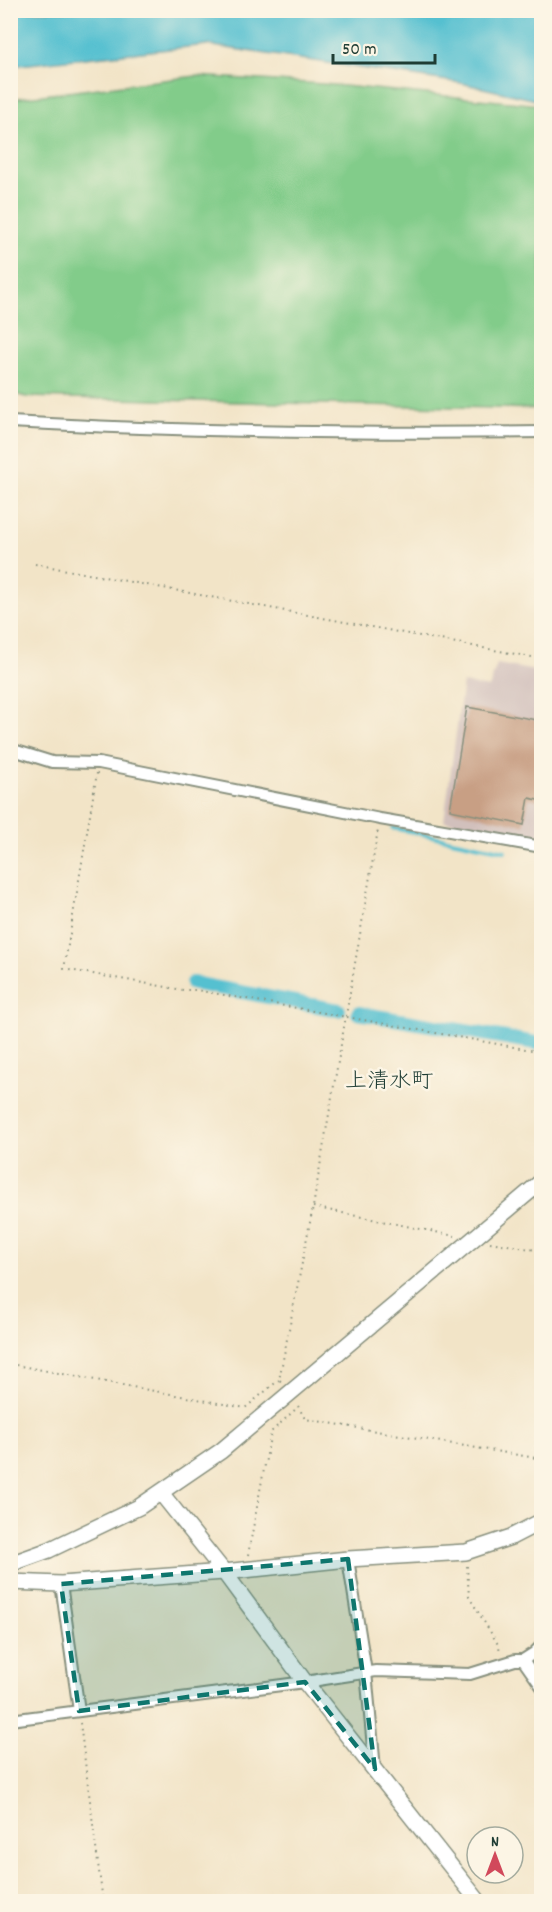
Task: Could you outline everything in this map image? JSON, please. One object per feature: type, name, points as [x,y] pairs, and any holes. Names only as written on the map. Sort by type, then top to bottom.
[{"type":"street","points":[[10,422],[167,430],[402,434],[542,432]]},
{"type":"street","points":[[10,749],[52,762],[99,763],[380,819],[542,847]]},
{"type":"street","points":[[10,1564],[49,1550],[140,1507],[221,1451],[542,1181]]},
{"type":"street","points":[[161,1493],[225,1572],[305,1682],[479,1902]]},
{"type":"street","points":[[10,1582],[61,1584],[225,1572],[348,1559],[466,1552],[504,1540],[542,1521]]},
{"type":"street","points":[[348,1559],[366,1672],[375,1769]]},
{"type":"street","points":[[61,1584],[79,1711]]},
{"type":"street","points":[[10,1720],[366,1672],[470,1674],[515,1660],[523,1660],[542,1646]]},
{"type":"street","points":[[523,1660],[542,1687]]},
{"type":"path","points":[[35,564],[542,659]]},
{"type":"path","points":[[99,763],[64,969],[183,990],[196,990],[542,1052]]},
{"type":"path","points":[[10,1364],[245,1408],[279,1380],[314,1207],[380,819]]},
{"type":"path","points":[[314,1207],[542,1251]]},
{"type":"path","points":[[279,1380],[291,1393],[305,1419],[542,1459]]},
{"type":"path","points":[[245,1570],[271,1432],[298,1407]]},
{"type":"path","points":[[466,1552],[469,1597],[499,1646],[501,1665]]},
{"type":"path","points":[[79,1711],[104,1902]]},
{"type":"highlighted area","points":[[348,1559],[375,1769],[305,1682],[79,1711],[61,1584]]},
{"type":"shaded area","points":[[497,664],[541,672],[541,840],[444,821],[463,683],[489,688]]},
{"type":"green space","points":[[196,76],[323,84],[541,105],[541,409],[26,397],[11,393],[11,99]]},
{"type":"water","points":[[10,11],[541,11],[541,67],[535,70],[540,101],[461,83],[207,45],[11,66]]},
{"type":"building","points":[[467,707],[542,721],[542,801],[529,798],[524,825],[450,810]]},
{"type":"waterway","points":[[393,828],[505,851]]},
{"type":"waterway","points":[[192,983],[339,1010]]},
{"type":"waterway","points":[[358,1013],[542,1044]]},
{"type":"district","name":"上清水町","points":[[389,1082]]}]
